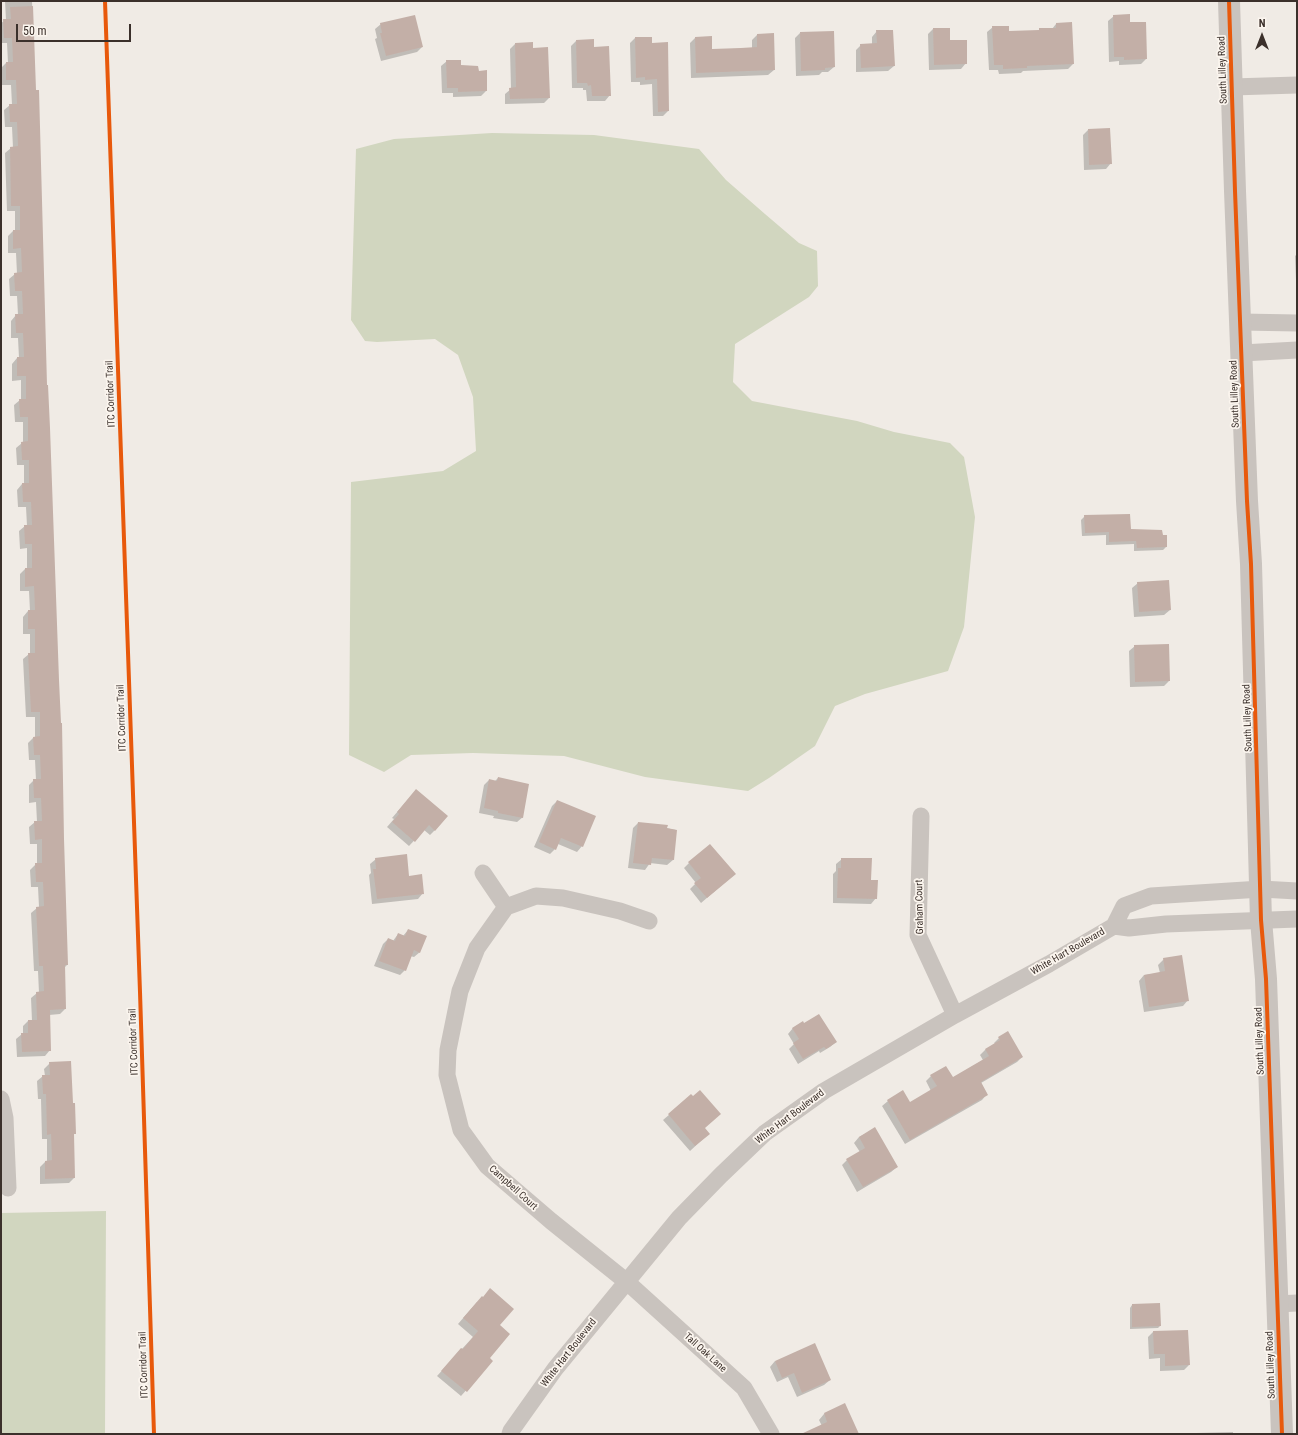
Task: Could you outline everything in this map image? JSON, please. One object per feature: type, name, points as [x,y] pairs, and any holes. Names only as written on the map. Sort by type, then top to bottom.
[{"type":"street","name":"South Lilley Road","points":[[1229,1],[1247,502],[1251,564],[1261,920],[1287,1303],[1282,1434]]},
{"type":"street","points":[[1232,87],[1297,85]]},
{"type":"street","points":[[1241,322],[1297,323]]},
{"type":"street","points":[[1242,353],[1297,350]]},
{"type":"street","name":"Graham Court","points":[[921,816],[918,935],[956,1014]]},
{"type":"street","points":[[483,873],[506,907],[536,896],[563,898],[620,911],[649,921]]},
{"type":"street","name":"White Hart Boulevard","points":[[510,1434],[554,1369],[680,1218],[721,1175],[765,1133],[824,1091],[956,1014],[1049,964],[1114,926],[1124,906],[1150,896],[1261,889],[1297,891]]},
{"type":"street","name":"Campbell Court","points":[[506,907],[477,948],[460,991],[448,1050],[446,1075],[461,1130],[487,1166],[551,1221],[627,1282]]},
{"type":"street","name":"White Hart Boulevard","points":[[1114,926],[1129,928],[1166,924],[1297,919]]},
{"type":"street","points":[[1,1099],[5,1118],[8,1188]]},
{"type":"street","name":"Tall Oak Lane","points":[[627,1282],[744,1388],[770,1434]]},
{"type":"green space","points":[[492,133],[594,135],[699,149],[726,180],[765,214],[799,243],[817,251],[818,286],[809,297],[735,344],[733,382],[752,401],[857,421],[894,432],[950,443],[964,457],[975,517],[964,627],[948,671],[865,694],[835,706],[815,746],[748,791],[645,777],[564,756],[473,753],[411,755],[384,772],[349,755],[351,482],[443,471],[476,451],[473,397],[458,355],[435,339],[377,342],[365,341],[351,320],[356,149],[394,139]]},
{"type":"green space","points":[[106,1211],[105,1434],[1,1434],[1,1213]]},
{"type":"building","points":[[33,6],[36,90],[39,90],[47,385],[62,723],[68,965],[65,965],[66,1009],[50,1010],[51,1051],[22,1052],[21,1033],[28,1033],[28,1020],[37,1020],[36,992],[44,991],[43,966],[39,966],[36,907],[44,906],[43,882],[36,882],[35,863],[42,863],[42,839],[35,840],[34,821],[42,821],[41,798],[34,798],[33,779],[41,779],[40,755],[34,755],[33,737],[40,736],[40,712],[31,712],[28,653],[35,653],[35,629],[28,629],[28,610],[35,610],[34,586],[25,587],[25,568],[32,568],[32,544],[25,544],[24,525],[32,525],[31,502],[23,502],[22,483],[29,483],[29,460],[22,460],[21,442],[28,441],[28,417],[20,417],[19,399],[26,399],[26,376],[17,376],[17,357],[24,357],[23,333],[16,333],[15,314],[23,314],[22,291],[15,291],[14,273],[22,272],[21,248],[13,249],[13,230],[20,230],[20,206],[11,206],[10,147],[18,146],[17,122],[10,122],[9,104],[17,104],[16,80],[6,80],[6,62],[13,62],[12,38],[4,38],[3,19],[11,19],[10,7]]},
{"type":"building","points":[[1130,14],[1130,22],[1146,22],[1147,59],[1124,60],[1124,57],[1114,57],[1113,15]]},
{"type":"building","points":[[415,15],[423,47],[386,56],[380,33],[382,33],[380,23]]},
{"type":"building","points":[[1072,22],[1074,64],[1027,66],[1027,68],[1003,69],[1003,65],[994,65],[992,26],[1009,26],[1009,31],[1039,30],[1039,28],[1056,28],[1056,23]]},
{"type":"building","points":[[933,28],[950,28],[950,40],[967,40],[967,64],[934,65]]},
{"type":"building","points":[[876,30],[893,30],[895,66],[861,68],[860,44],[877,43]]},
{"type":"building","points":[[834,31],[835,67],[825,68],[825,70],[801,71],[800,32]]},
{"type":"building","points":[[774,33],[775,70],[696,73],[695,37],[712,36],[712,49],[741,48],[757,47],[757,34]]},
{"type":"building","points":[[635,37],[652,37],[652,43],[668,42],[669,111],[658,112],[657,79],[645,80],[645,77],[636,78]]},
{"type":"building","points":[[594,39],[594,47],[609,46],[611,96],[592,96],[591,85],[588,86],[587,83],[577,83],[576,40]]},
{"type":"building","points":[[533,42],[533,48],[548,47],[550,98],[510,99],[509,88],[516,87],[515,43]]},
{"type":"building","points":[[446,60],[461,60],[461,65],[478,66],[479,71],[487,70],[487,91],[458,92],[458,88],[447,88]]},
{"type":"building","points":[[1110,128],[1112,164],[1089,165],[1088,129]]},
{"type":"building","points":[[1130,514],[1131,529],[1162,530],[1163,535],[1167,535],[1167,547],[1137,548],[1136,541],[1109,542],[1109,532],[1085,533],[1084,515]]},
{"type":"building","points":[[1169,580],[1171,610],[1139,612],[1137,582]]},
{"type":"building","points":[[1169,644],[1170,681],[1135,682],[1134,645]]},
{"type":"building","points":[[498,777],[529,784],[523,818],[498,813],[498,811],[484,808],[489,779],[497,781]]},
{"type":"building","points":[[416,789],[448,816],[435,831],[429,825],[415,842],[392,822],[399,814],[397,812]]},
{"type":"building","points":[[557,800],[596,816],[583,847],[561,838],[556,850],[539,842]]},
{"type":"building","points":[[638,822],[668,825],[667,828],[677,830],[674,860],[652,858],[651,865],[633,863]]},
{"type":"building","points":[[710,844],[736,874],[707,898],[694,883],[701,878],[688,862]]},
{"type":"building","points":[[407,854],[409,876],[422,874],[424,894],[377,899],[373,869],[376,869],[375,858]]},
{"type":"building","points":[[841,858],[872,858],[871,880],[878,880],[877,899],[837,898],[838,868],[841,868]]},
{"type":"building","points":[[408,929],[427,936],[420,953],[414,950],[406,971],[379,961],[388,938],[395,941],[398,933],[405,936]]},
{"type":"building","points":[[1182,955],[1189,1001],[1149,1007],[1144,975],[1165,971],[1163,958]]},
{"type":"building","points":[[819,1014],[837,1042],[826,1049],[824,1047],[803,1059],[793,1043],[799,1039],[792,1028]]},
{"type":"building","points":[[1008,1031],[1023,1057],[981,1082],[988,1095],[910,1140],[887,1100],[903,1090],[910,1102],[937,1086],[930,1075],[946,1066],[953,1077],[989,1056],[985,1049],[1000,1040],[998,1037]]},
{"type":"building","points":[[71,1061],[73,1103],[75,1103],[75,1178],[45,1179],[45,1161],[52,1160],[51,1134],[47,1135],[46,1094],[43,1094],[42,1075],[50,1075],[49,1062]]},
{"type":"building","points":[[700,1090],[721,1114],[705,1128],[710,1134],[695,1146],[668,1114],[691,1094],[693,1096]]},
{"type":"building","points":[[875,1127],[898,1167],[863,1187],[846,1159],[865,1148],[859,1137]]},
{"type":"building","points":[[490,1288],[514,1309],[500,1325],[510,1334],[490,1358],[493,1361],[467,1392],[441,1371],[461,1348],[463,1349],[478,1331],[463,1318]]},
{"type":"building","points":[[1160,1303],[1161,1326],[1132,1327],[1132,1304]]},
{"type":"building","points":[[1188,1330],[1190,1365],[1165,1366],[1165,1354],[1154,1354],[1153,1331]]},
{"type":"building","points":[[815,1343],[831,1380],[802,1393],[794,1373],[782,1378],[775,1361]]},
{"type":"building","points":[[845,1403],[859,1434],[801,1434],[827,1422],[824,1413]]},
{"type":"cycle path","name":"ITC Corridor Trail","points":[[105,1],[154,1434]]},
{"type":"cycle path","points":[[1229,1],[1247,501],[1251,564],[1261,920],[1266,979],[1282,1434]]}]
